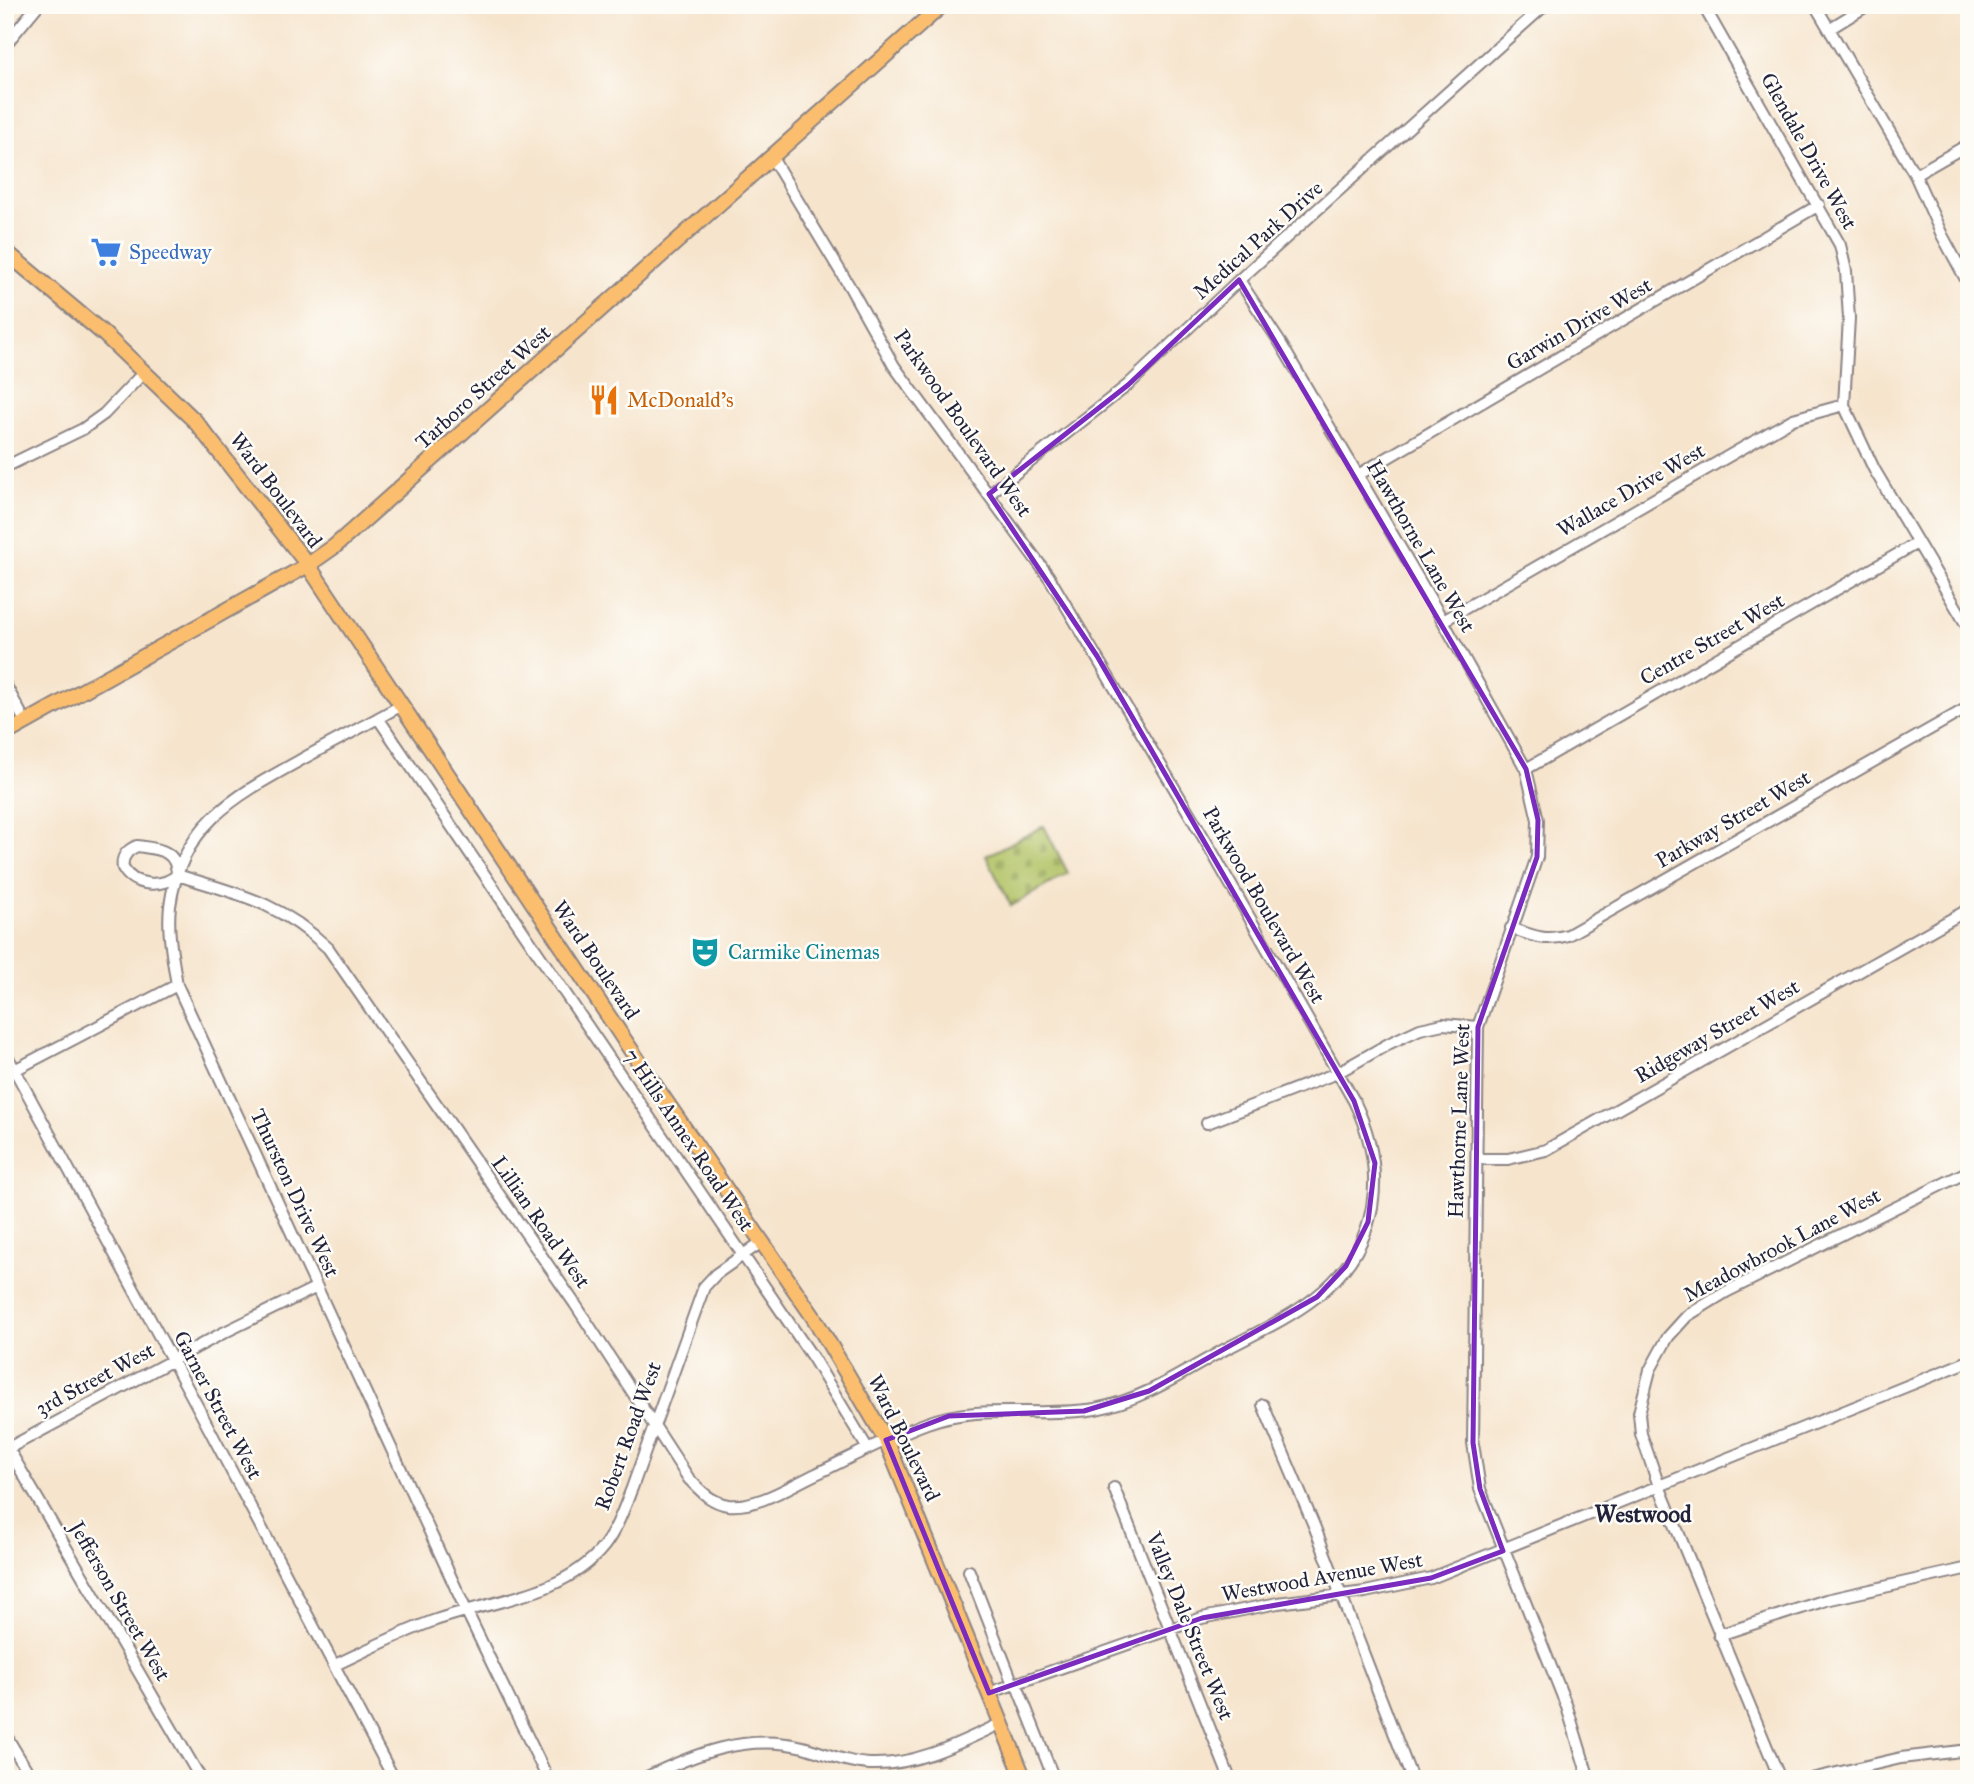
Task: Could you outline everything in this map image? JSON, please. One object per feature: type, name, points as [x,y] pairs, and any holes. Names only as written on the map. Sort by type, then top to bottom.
[{"type":"main road","name":"Tarboro Street West","points":[[5,734],[307,565],[335,546],[942,5]]},
{"type":"main road","name":"Ward Boulevard","points":[[5,251],[145,371],[212,441],[307,565],[647,1074],[763,1241],[828,1340],[886,1440],[926,1532],[1024,1779]]},
{"type":"street","points":[[5,45],[38,5]]},
{"type":"street","name":"Medical Park Drive","points":[[989,494],[1128,385],[1239,280],[1545,5]]},
{"type":"street","name":"Glendale Drive West","points":[[1703,5],[1840,245],[1847,280],[1849,318],[1844,405],[1874,469],[1969,629]]},
{"type":"street","points":[[1815,5],[1915,175],[1942,235],[1969,285]]},
{"type":"street","points":[[1829,29],[1868,5]]},
{"type":"street","points":[[1915,175],[1969,144]]},
{"type":"street","name":"Parkwood Boulevard West","points":[[772,158],[894,366],[1049,577],[1100,660],[1359,1111],[1375,1163],[1375,1188],[1368,1222],[1357,1249],[1333,1282],[1300,1308],[1149,1391],[1109,1406],[1084,1411],[949,1416],[886,1440]]},
{"type":"street","name":"Garwin Drive West","points":[[1358,475],[1819,205]]},
{"type":"street","name":"Hawthorne Lane West","points":[[1239,280],[1281,344],[1358,475],[1526,769],[1538,820],[1537,858],[1478,1027],[1473,1443],[1480,1489],[1567,1707],[1589,1779]]},
{"type":"street","points":[[5,467],[90,425],[145,371]]},
{"type":"street","name":"Wallace Drive West","points":[[1443,621],[1793,419],[1844,405]]},
{"type":"street","name":"Centre Street West","points":[[1526,769],[1917,543]]},
{"type":"street","points":[[5,684],[26,723]]},
{"type":"street","name":"Thurston Drive West","points":[[400,706],[231,801],[199,832],[181,862],[169,924],[177,985],[466,1611],[548,1779]]},
{"type":"street","name":"Parkway Street West","points":[[1511,928],[1542,940],[1555,940],[1568,935],[1969,707]]},
{"type":"street","name":"7 Hills Annex Road West","points":[[377,718],[744,1255],[857,1426],[868,1449]]},
{"type":"street","points":[[137,846],[165,850],[174,859],[177,875],[171,881],[159,884],[136,879],[126,874],[123,858],[130,849],[137,846]]},
{"type":"street","name":"Lillian Road West","points":[[177,875],[268,904],[302,924],[328,948],[575,1304],[689,1479],[710,1500],[730,1505],[764,1499],[886,1440]]},
{"type":"street","name":"Ridgeway Street West","points":[[1477,1159],[1508,1159],[1546,1150],[1969,909]]},
{"type":"street","points":[[10,1073],[177,985]]},
{"type":"street","points":[[1207,1123],[1337,1073],[1390,1043],[1420,1030],[1443,1024],[1478,1027]]},
{"type":"street","name":"Garner Street West","points":[[5,1052],[10,1073],[172,1360],[394,1779]]},
{"type":"street","name":"Meadowbrook Lane West","points":[[1780,1779],[1659,1486],[1642,1434],[1639,1413],[1650,1370],[1668,1337],[1687,1316],[1726,1292],[1969,1171]]},
{"type":"street","name":"Robert Road West","points":[[335,1665],[433,1621],[544,1588],[576,1571],[602,1548],[620,1519],[704,1287],[716,1274],[763,1241]]},
{"type":"street","name":"3rd Street West","points":[[6,1447],[317,1287]]},
{"type":"street","name":"Westwood Avenue West","points":[[989,1693],[1202,1618],[1431,1578],[1969,1361]]},
{"type":"street","points":[[1263,1405],[1315,1528],[1412,1779]]},
{"type":"street","name":"Jefferson Street West","points":[[6,1447],[201,1779]]},
{"type":"street","name":"Valley Dale Street West","points":[[1114,1488],[1230,1779]]},
{"type":"street","points":[[1719,1634],[1826,1600],[1969,1569]]},
{"type":"street","points":[[969,1571],[1054,1779]]},
{"type":"street","points":[[643,1779],[708,1750],[734,1744],[784,1743],[854,1763],[909,1761],[1002,1723]]},
{"type":"street","points":[[5,1734],[32,1779]]},
{"type":"street","points":[[1811,1779],[1901,1758],[1969,1750]]},
{"type":"highlighted area","points":[[1239,280],[1526,769],[1538,820],[1537,857],[1478,1027],[1473,1443],[1480,1489],[1503,1551],[1431,1578],[1202,1618],[989,1693],[886,1440],[949,1416],[1084,1411],[1149,1391],[1317,1297],[1346,1266],[1368,1222],[1375,1163],[1354,1101],[1097,656],[989,494],[1128,385]]},
{"type":"green space","points":[[1044,826],[1068,873],[1011,906],[986,856]]},
{"type":"place","name":"Speedway","points":[[106,252]]},
{"type":"place","name":"McDonald's","points":[[604,400]]},
{"type":"place","name":"Carmike Cinemas","points":[[705,952]]},
{"type":"district","name":"Westwood","points":[[1643,1514]]}]
